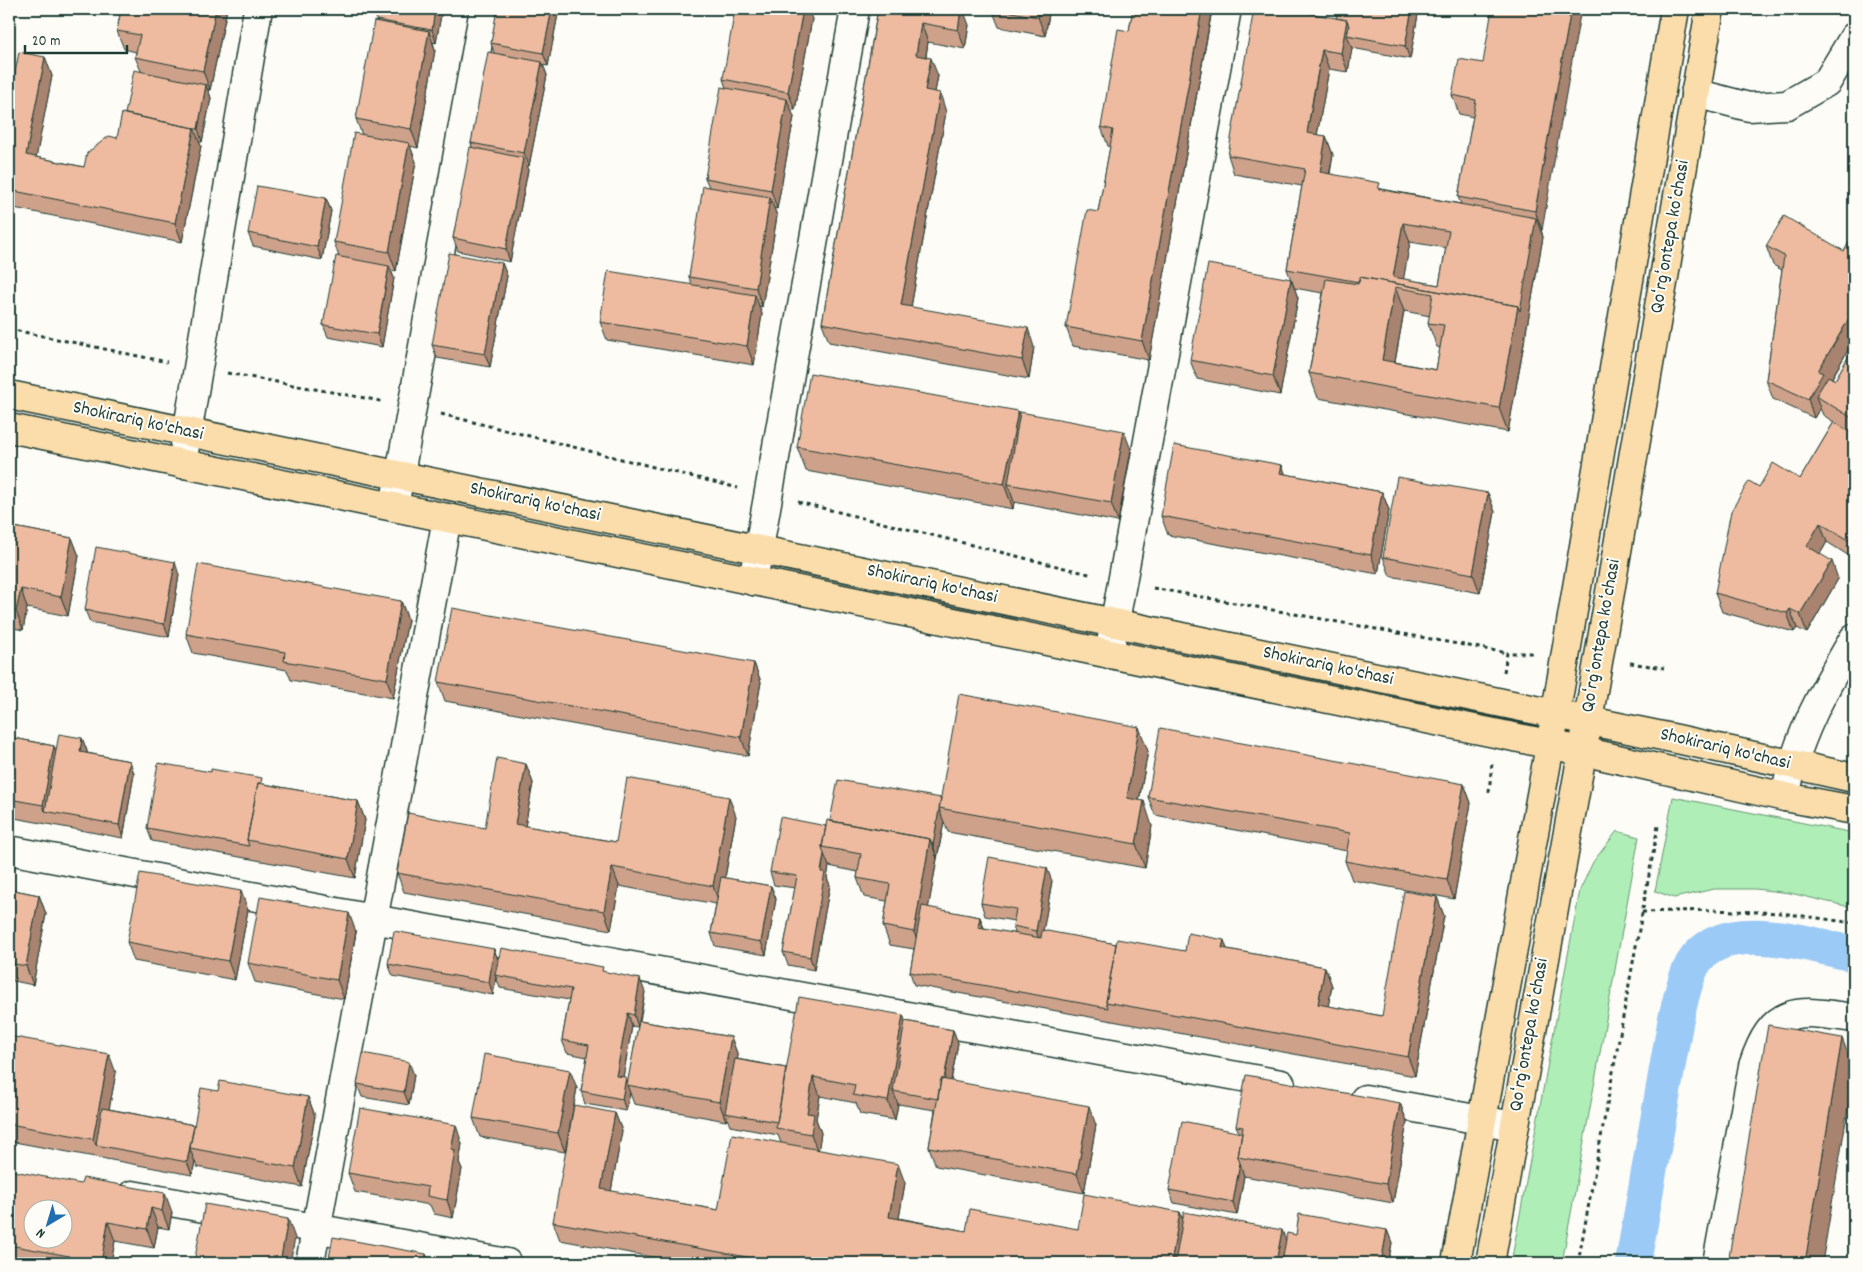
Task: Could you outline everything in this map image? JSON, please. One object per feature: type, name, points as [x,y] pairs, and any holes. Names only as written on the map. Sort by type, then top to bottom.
[{"type":"main road","name":"Qoʻrgʻontepa koʻchasi","points":[[1456,1263],[1550,744],[1676,9]]},
{"type":"main road","name":"Qoʻrgʻontepa koʻchasi","points":[[1490,1263],[1582,750],[1710,9]]},
{"type":"main road","name":"Shokirariq ko'chasi","points":[[9,395],[1115,622],[1587,720],[1791,766],[1854,778]]},
{"type":"main road","name":"Shokirariq ko'chasi","points":[[9,428],[1582,750],[1785,797],[1854,810]]},
{"type":"street","points":[[182,464],[258,9]]},
{"type":"street","points":[[394,507],[484,9]]},
{"type":"street","points":[[752,581],[855,9]]},
{"type":"street","points":[[1109,654],[1227,9]]},
{"type":"street","points":[[1695,93],[1749,107],[1787,105],[1827,82],[1854,37]]},
{"type":"street","points":[[310,1263],[447,518]]},
{"type":"street","points":[[1785,797],[1791,766],[1818,700],[1854,638]]},
{"type":"street","points":[[9,850],[373,919],[1304,1088]]},
{"type":"street","points":[[1717,1263],[1753,1066],[1760,1046],[1772,1028],[1787,1016],[1807,1011],[1854,1018]]},
{"type":"street","points":[[1344,1096],[1514,1126]]},
{"type":"street","points":[[105,1190],[507,1263]]},
{"type":"path","points":[[412,407],[1122,582],[1507,653],[1565,653]]},
{"type":"path","points":[[1498,702],[1507,653]]},
{"type":"path","points":[[1578,1263],[1658,826]]},
{"type":"path","points":[[1642,912],[1712,910],[1781,913],[1854,923]]},
{"type":"green space","points":[[1673,797],[1854,833],[1854,908],[1790,893],[1755,889],[1714,889],[1674,898],[1655,891]]},
{"type":"green space","points":[[1617,831],[1639,837],[1562,1263],[1511,1263],[1580,890],[1593,862]]},
{"type":"building","points":[[121,9],[216,9],[203,71],[135,57],[140,35],[117,31]]},
{"type":"building","points":[[378,9],[435,9],[432,30],[376,20]]},
{"type":"building","points":[[497,9],[552,9],[543,53],[491,43]]},
{"type":"building","points":[[735,9],[803,9],[788,92],[723,79]]},
{"type":"building","points":[[878,9],[961,9],[958,30],[921,23],[916,55],[931,58],[925,90],[940,93],[901,305],[1028,328],[1022,360],[822,323]]},
{"type":"building","points":[[996,9],[1040,9],[1038,17]]},
{"type":"building","points":[[1133,9],[1202,9],[1142,341],[1066,327],[1087,210],[1098,212],[1113,130],[1101,127],[1118,29],[1129,31]]},
{"type":"building","points":[[1254,9],[1286,9],[1347,20],[1341,53],[1322,50],[1314,92],[1307,133],[1326,136],[1320,172],[1380,183],[1378,189],[1536,218],[1520,311],[1518,306],[1360,277],[1359,282],[1287,269],[1305,169],[1228,155]],"holes":[[[1403,223],[1449,231],[1439,285],[1393,277]]]},
{"type":"building","points":[[1338,9],[1412,9],[1405,46],[1347,35],[1349,26],[1347,20],[1336,18]]},
{"type":"building","points":[[1492,9],[1571,9],[1535,211],[1458,197],[1476,100],[1452,95],[1459,59],[1483,63]]},
{"type":"building","points":[[374,21],[429,31],[411,129],[356,119]]},
{"type":"building","points":[[19,52],[45,57],[26,155],[84,167],[87,153],[109,136],[117,138],[122,113],[194,128],[175,223],[9,190],[9,104]]},
{"type":"building","points":[[488,52],[542,62],[524,153],[471,143]]},
{"type":"building","points":[[134,70],[206,85],[198,129],[125,114]]},
{"type":"building","points":[[721,87],[787,99],[771,190],[705,178]]},
{"type":"building","points":[[354,133],[409,143],[389,252],[334,242]]},
{"type":"building","points":[[470,147],[523,158],[506,249],[453,238]]},
{"type":"building","points":[[257,186],[326,198],[317,247],[248,233]]},
{"type":"building","points":[[703,186],[770,197],[756,288],[689,277]]},
{"type":"building","points":[[1784,216],[1844,251],[1851,239],[1854,238],[1854,310],[1818,371],[1823,373],[1808,399],[1766,380],[1784,256],[1766,246]]},
{"type":"building","points":[[449,253],[502,263],[485,354],[432,345]]},
{"type":"building","points":[[336,256],[389,266],[377,334],[323,325]]},
{"type":"building","points":[[1208,264],[1291,279],[1273,376],[1190,360]]},
{"type":"building","points":[[608,271],[755,295],[747,346],[600,322]]},
{"type":"building","points":[[1360,277],[1518,306],[1499,408],[1309,373],[1326,279],[1358,284]],"holes":[[[1395,287],[1433,294],[1428,323],[1444,325],[1436,370],[1382,360]]]},
{"type":"building","points":[[1854,347],[1854,419],[1816,396],[1828,376],[1835,380]]},
{"type":"building","points":[[810,373],[1018,411],[1004,484],[797,447]]},
{"type":"building","points":[[1020,412],[1124,431],[1111,503],[1008,484]]},
{"type":"building","points":[[1834,422],[1854,434],[1854,537],[1851,542],[1820,523],[1807,546],[1832,561],[1800,614],[1790,609],[1787,613],[1715,593],[1731,511],[1749,481],[1759,487],[1773,463],[1800,479]]},
{"type":"building","points":[[1174,445],[1282,465],[1280,473],[1382,492],[1371,555],[1161,516]]},
{"type":"building","points":[[1397,477],[1488,493],[1473,574],[1383,557]]},
{"type":"building","points":[[9,526],[72,538],[61,597],[21,589],[16,611],[9,609]]},
{"type":"building","points":[[96,547],[175,562],[164,624],[85,610]]},
{"type":"building","points":[[198,564],[401,601],[387,679],[284,661],[285,652],[186,634]]},
{"type":"building","points":[[452,608],[754,663],[741,737],[438,682]]},
{"type":"building","points":[[959,694],[1139,727],[1127,798],[1144,801],[1136,844],[939,808]]},
{"type":"building","points":[[1160,728],[1464,784],[1447,880],[1345,861],[1350,833],[1148,797]]},
{"type":"building","points":[[59,734],[82,738],[80,752],[130,761],[119,825],[45,811]]},
{"type":"building","points":[[9,737],[54,746],[43,805],[9,799]]},
{"type":"building","points":[[497,758],[526,764],[515,824],[616,842],[627,778],[729,797],[713,886],[612,867],[604,911],[397,873],[408,813],[485,828]]},
{"type":"building","points":[[158,763],[211,772],[211,769],[262,778],[261,783],[258,783],[247,840],[249,846],[147,828]]},
{"type":"building","points":[[838,780],[941,798],[933,845],[930,839],[830,821]]},
{"type":"building","points":[[258,783],[358,801],[348,859],[247,840]]},
{"type":"building","points":[[780,817],[826,826],[822,847],[824,854],[821,872],[825,872],[810,957],[783,952],[797,876],[770,872]]},
{"type":"building","points":[[827,820],[930,839],[914,932],[883,926],[890,884],[857,878],[861,854],[822,847]]},
{"type":"building","points":[[989,857],[1047,868],[1036,931],[1013,926],[1016,909],[981,903]]},
{"type":"building","points":[[140,873],[241,891],[228,961],[127,942]]},
{"type":"building","points":[[721,877],[771,886],[761,942],[711,933]]},
{"type":"building","points":[[9,889],[39,895],[26,966],[9,963]]},
{"type":"building","points":[[1404,891],[1437,897],[1408,1057],[1106,1002],[1117,939],[1185,951],[1188,933],[1224,940],[1222,948],[1325,967],[1318,1004],[1382,1016]]},
{"type":"building","points":[[260,897],[349,913],[337,980],[248,963]]},
{"type":"building","points":[[922,906],[980,917],[978,927],[1041,938],[1042,930],[1116,944],[1106,1002],[1108,1008],[910,972]]},
{"type":"building","points":[[394,931],[494,949],[489,982],[388,964]]},
{"type":"building","points":[[501,948],[603,967],[602,971],[640,979],[634,1015],[628,1013],[616,1076],[626,1077],[622,1099],[581,1091],[589,1045],[562,1040],[571,989],[495,975]]},
{"type":"building","points":[[799,997],[903,1015],[888,1101],[853,1095],[855,1085],[813,1077],[807,1113],[814,1114],[811,1134],[776,1128]]},
{"type":"building","points":[[639,1021],[731,1037],[719,1102],[627,1085]]},
{"type":"building","points":[[905,1021],[953,1030],[944,1079],[941,1079],[938,1099],[893,1091]]},
{"type":"building","points":[[1768,1025],[1842,1038],[1805,1263],[1728,1263]]},
{"type":"building","points":[[9,1036],[109,1054],[93,1139],[9,1124]]},
{"type":"building","points":[[363,1053],[409,1062],[404,1092],[357,1084]]},
{"type":"building","points":[[484,1054],[570,1070],[558,1133],[473,1118]]},
{"type":"building","points":[[735,1059],[786,1068],[777,1122],[725,1113]]},
{"type":"building","points":[[1246,1075],[1400,1103],[1386,1184],[1238,1157],[1243,1127],[1236,1126]]},
{"type":"building","points":[[941,1079],[1089,1106],[1077,1174],[929,1147]]},
{"type":"building","points":[[220,1081],[308,1097],[295,1168],[190,1148],[201,1088],[218,1091]]},
{"type":"building","points":[[574,1105],[615,1113],[601,1189],[718,1210],[732,1134],[898,1164],[889,1217],[966,1231],[970,1209],[1078,1229],[1084,1194],[1180,1212],[1171,1263],[780,1263],[553,1222]]},
{"type":"building","points":[[102,1108],[194,1125],[187,1162],[96,1145]]},
{"type":"building","points":[[360,1108],[456,1125],[451,1149],[455,1150],[447,1200],[427,1196],[428,1187],[348,1173]]},
{"type":"building","points":[[1182,1121],[1242,1133],[1238,1157],[1240,1163],[1233,1202],[1169,1190]]},
{"type":"building","points":[[9,1170],[81,1184],[83,1178],[165,1193],[162,1211],[151,1208],[147,1229],[108,1222],[101,1263],[67,1263],[69,1256],[36,1250],[72,1250],[72,1200],[22,1200],[22,1247],[9,1245]]},
{"type":"building","points":[[205,1204],[288,1219],[280,1263],[194,1263]]},
{"type":"building","points":[[1184,1212],[1282,1230],[1276,1263],[1175,1263]]},
{"type":"building","points":[[1299,1214],[1387,1230],[1381,1263],[1282,1263],[1287,1233],[1296,1235]]},
{"type":"building","points":[[333,1237],[426,1254],[425,1261],[436,1263],[328,1263]]},
{"type":"building","points":[[438,1259],[460,1263],[437,1263]]},
{"type":"waterway","points":[[1633,1263],[1676,1018],[1685,983],[1693,964],[1706,949],[1724,940],[1745,937],[1792,940],[1854,954]]}]
